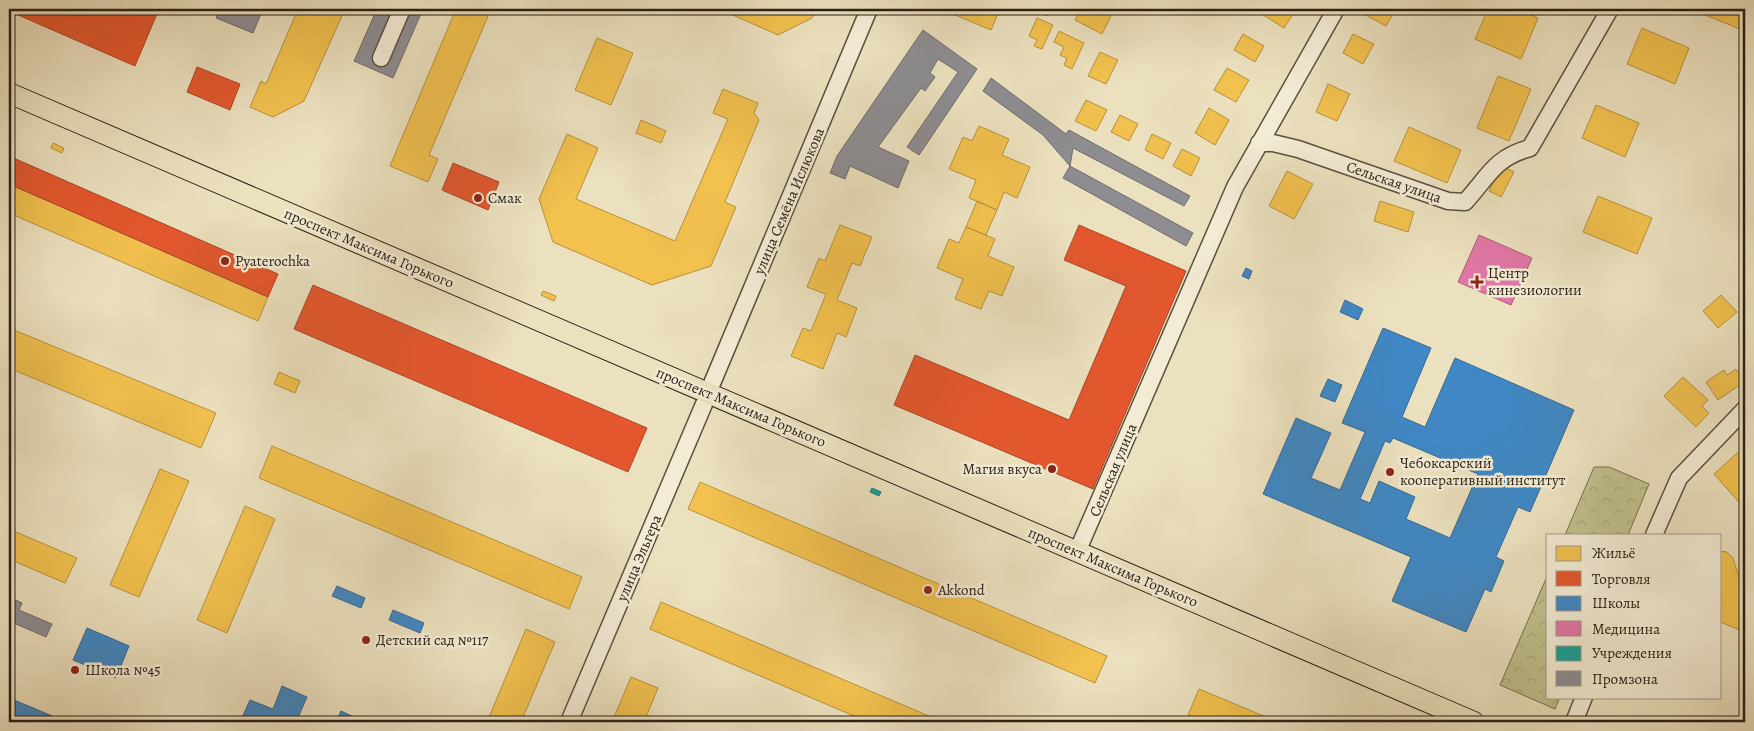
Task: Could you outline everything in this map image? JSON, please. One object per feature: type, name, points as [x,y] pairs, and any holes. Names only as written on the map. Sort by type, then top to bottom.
[{"type":"main road","name":"проспект Максима Горького","points":[[9,94],[315,231],[1153,591],[1441,722]]},
{"type":"main road","name":"проспект Максима Горького","points":[[9,107],[315,231]]},
{"type":"main road","name":"проспект Максима Горького","points":[[1153,591],[1474,722]]},
{"type":"street","points":[[381,58],[402,9]]},
{"type":"street","name":"улица Семёна Ислюкова","points":[[706,398],[869,9]]},
{"type":"street","name":"Сельская улица","points":[[1075,557],[1235,187],[1336,9]]},
{"type":"street","name":"Сельская улица","points":[[1259,143],[1273,143],[1298,149],[1448,201],[1465,202],[1496,164],[1512,153],[1530,148],[1610,9]]},
{"type":"street","name":"улица Эльгера","points":[[569,722],[706,398]]},
{"type":"street","points":[[1654,534],[1679,478],[1745,409]]},
{"type":"street","points":[[1574,722],[1584,698]]},
{"type":"green space","points":[[1594,467],[1609,467],[1649,484],[1628,534],[1565,534]]},
{"type":"green space","points":[[1546,579],[1546,698],[1560,698],[1555,709],[1500,685]]},
{"type":"building: Жильё","points":[[298,9],[345,9],[304,101],[273,117],[250,107],[261,81],[266,84]]},
{"type":"building: Жильё","points":[[456,9],[491,9],[429,155],[438,159],[428,182],[390,166]]},
{"type":"building: Жильё","points":[[719,9],[816,9],[812,18],[778,35]]},
{"type":"building: Жильё","points":[[941,9],[1000,9],[991,30]]},
{"type":"building: Жильё","points":[[1033,9],[1051,9],[1047,16]]},
{"type":"building: Жильё","points":[[1081,9],[1114,10],[1102,34],[1075,20]]},
{"type":"building: Жильё","points":[[1262,9],[1291,9],[1295,11],[1284,28],[1260,13]]},
{"type":"building: Жильё","points":[[1362,9],[1387,9],[1394,12],[1386,26],[1360,12]]},
{"type":"building: Жильё","points":[[1488,9],[1516,9],[1538,18],[1521,59],[1475,39]]},
{"type":"building: Жильё","points":[[1702,9],[1745,9],[1745,31],[1700,13]]},
{"type":"building: Жильё","points":[[1037,18],[1053,25],[1042,49],[1034,46],[1037,40],[1029,36]]},
{"type":"building: Жильё","points":[[1642,28],[1689,48],[1675,84],[1627,64]]},
{"type":"building: Жильё","points":[[1059,31],[1084,43],[1072,69],[1064,65],[1067,58],[1060,55],[1064,47],[1054,42]]},
{"type":"building: Жильё","points":[[1243,34],[1264,46],[1255,62],[1234,50]]},
{"type":"building: Жильё","points":[[1353,34],[1374,44],[1363,64],[1343,53]]},
{"type":"building: Жильё","points":[[597,38],[633,53],[611,105],[575,90]]},
{"type":"building: Жильё","points":[[1100,52],[1118,60],[1106,84],[1088,76]]},
{"type":"building: Жильё","points":[[1227,68],[1249,80],[1236,102],[1214,90]]},
{"type":"building: Жильё","points":[[1498,76],[1531,89],[1509,141],[1477,128]]},
{"type":"building: Жильё","points":[[1328,84],[1350,94],[1337,121],[1316,112]]},
{"type":"building: Жильё","points":[[723,89],[758,103],[754,113],[759,120],[725,202],[736,207],[711,266],[652,285],[553,242],[539,199],[567,134],[598,148],[576,199],[675,241],[728,119],[713,113]]},
{"type":"building: Жильё","points":[[1086,100],[1107,110],[1096,131],[1075,121]]},
{"type":"building: Жильё","points":[[1596,105],[1639,123],[1625,157],[1582,138]]},
{"type":"building: Жильё","points":[[1209,108],[1229,120],[1215,145],[1195,133]]},
{"type":"building: Жильё","points":[[1120,115],[1138,124],[1129,141],[1111,132]]},
{"type":"building: Жильё","points":[[641,120],[666,131],[661,143],[636,133]]},
{"type":"building: Жильё","points":[[979,126],[1009,139],[1002,155],[1030,167],[1017,198],[1004,192],[997,210],[969,198],[976,180],[949,169],[963,137],[972,141]]},
{"type":"building: Жильё","points":[[1409,127],[1461,150],[1447,183],[1394,161]]},
{"type":"building: Жильё","points":[[1152,134],[1171,143],[1163,159],[1145,150]]},
{"type":"building: Жильё","points":[[53,143],[64,148],[62,153],[51,148]]},
{"type":"building: Жильё","points":[[1182,149],[1200,158],[1191,176],[1173,166]]},
{"type":"building: Жильё","points":[[1501,165],[1514,172],[1501,197],[1489,191]]},
{"type":"building: Жильё","points":[[1287,171],[1313,184],[1294,219],[1269,206]]},
{"type":"building: Жильё","points":[[9,184],[268,297],[258,321],[9,213]]},
{"type":"building: Жильё","points":[[1598,196],[1652,218],[1637,254],[1583,232]]},
{"type":"building: Жильё","points":[[977,201],[997,210],[986,235],[966,227]]},
{"type":"building: Жильё","points":[[1380,201],[1414,212],[1408,232],[1374,221]]},
{"type":"building: Жильё","points":[[840,225],[872,237],[860,266],[852,263],[837,300],[857,308],[846,337],[837,333],[823,369],[791,356],[803,328],[811,331],[826,294],[807,287],[819,258],[825,261]]},
{"type":"building: Жильё","points":[[966,227],[995,239],[988,256],[1014,267],[1002,296],[989,291],[981,309],[955,299],[963,279],[937,268],[949,239],[959,243]]},
{"type":"building: Жильё","points":[[543,291],[556,296],[554,301],[541,295]]},
{"type":"building: Жильё","points":[[1721,295],[1737,312],[1718,328],[1703,311]]},
{"type":"building: Жильё","points":[[9,328],[216,413],[201,448],[9,368]]},
{"type":"building: Жильё","points":[[1736,369],[1744,382],[1718,400],[1706,382],[1724,370],[1727,375]]},
{"type":"building: Жильё","points":[[279,372],[300,381],[295,393],[274,384]]},
{"type":"building: Жильё","points":[[1683,377],[1708,400],[1702,406],[1709,413],[1696,427],[1664,396]]},
{"type":"building: Жильё","points":[[272,446],[582,577],[569,609],[259,478]]},
{"type":"building: Жильё","points":[[1745,446],[1745,509],[1714,474]]},
{"type":"building: Жильё","points":[[160,469],[189,481],[139,597],[110,585]]},
{"type":"building: Жильё","points":[[700,482],[1107,656],[1095,683],[688,509]]},
{"type":"building: Жильё","points":[[245,506],[275,519],[227,633],[197,620]]},
{"type":"building: Жильё","points":[[9,529],[77,558],[65,583],[9,559]]},
{"type":"building: Жильё","points":[[1722,551],[1727,552],[1733,558],[1745,587],[1745,595],[1740,608],[1745,610],[1745,632],[1722,623]]},
{"type":"building: Жильё","points":[[661,602],[943,722],[868,722],[650,629]]},
{"type":"building: Жильё","points":[[526,629],[555,642],[521,722],[487,722]]},
{"type":"building: Жильё","points":[[631,677],[658,688],[644,722],[612,722]]},
{"type":"building: Жильё","points":[[1199,689],[1278,722],[1205,722],[1188,715]]},
{"type":"building: Торговля","points":[[9,9],[116,9],[122,11],[123,9],[159,9],[135,66],[9,11]]},
{"type":"building: Торговля","points":[[197,67],[240,84],[230,110],[187,92]]},
{"type":"building: Торговля","points":[[9,156],[278,274],[268,297],[9,184]]},
{"type":"building: Торговля","points":[[453,163],[499,182],[488,210],[442,190]]},
{"type":"building: Торговля","points":[[1079,225],[1186,271],[1093,489],[894,405],[915,355],[1069,420],[1126,286],[1064,260]]},
{"type":"building: Торговля","points":[[313,285],[647,428],[628,472],[294,329]]},
{"type":"building: Школы","points":[[1246,268],[1252,271],[1249,279],[1242,276]]},
{"type":"building: Школы","points":[[1345,300],[1363,309],[1358,320],[1340,312]]},
{"type":"building: Школы","points":[[1383,328],[1431,348],[1402,417],[1425,427],[1455,358],[1574,410],[1530,512],[1518,507],[1496,557],[1504,561],[1491,592],[1485,589],[1466,632],[1392,601],[1411,557],[1263,494],[1296,418],[1331,433],[1311,478],[1340,490],[1365,432],[1342,423]],"holes":[[[1393,438],[1478,474],[1450,538],[1406,519],[1415,497],[1379,481],[1370,503],[1360,499],[1385,441],[1390,443]]]},
{"type":"building: Школы","points":[[1328,379],[1342,385],[1335,402],[1320,396]]},
{"type":"building: Школы","points":[[337,586],[365,598],[361,608],[332,596]]},
{"type":"building: Школы","points":[[393,610],[424,623],[420,633],[389,620]]},
{"type":"building: Школы","points":[[87,628],[129,646],[116,678],[73,660]]},
{"type":"building: Школы","points":[[282,686],[307,697],[297,720],[303,722],[240,722],[250,700],[273,709]]},
{"type":"building: Школы","points":[[9,698],[67,722],[9,722]]},
{"type":"building: Школы","points":[[341,711],[365,722],[336,722]]},
{"type":"building: Медицина","points":[[1479,235],[1532,258],[1511,305],[1458,282]]},
{"type":"building: Учреждения","points":[[872,488],[881,492],[879,496],[870,492]]},
{"type":"building: Промзона","points":[[219,9],[263,9],[253,33],[216,18]]},
{"type":"building: Промзона","points":[[377,9],[423,9],[393,78],[354,61]]},
{"type":"building: Промзона","points":[[923,30],[977,69],[919,155],[907,147],[958,72],[938,59],[930,73],[935,77],[925,91],[921,88],[878,147],[909,161],[898,188],[850,166],[845,179],[830,173],[837,156]]},
{"type":"building: Промзона","points":[[991,78],[1066,134],[1069,130],[1190,196],[1184,206],[1073,148],[1070,166],[1043,135],[983,91]]},
{"type":"building: Промзона","points":[[1070,166],[1193,233],[1186,246],[1063,178]]},
{"type":"building: Промзона","points":[[9,597],[22,603],[19,610],[52,624],[46,637],[9,621]]},
{"type":"place","name":"Смак","points":[[478,198]]},
{"type":"place","name":"Pyaterochka","points":[[225,261]]},
{"type":"place","name":"Центр кинезиологии","points":[[1477,282]]},
{"type":"place","name":"Магия вкуса","points":[[1052,469]]},
{"type":"place","name":"Чебоксарский кооперативный институт","points":[[1390,472]]},
{"type":"place","name":"Akkond","points":[[928,590]]},
{"type":"place","name":"Детский сад №117","points":[[366,640]]},
{"type":"place","name":"Школа №45","points":[[75,670]]}]
